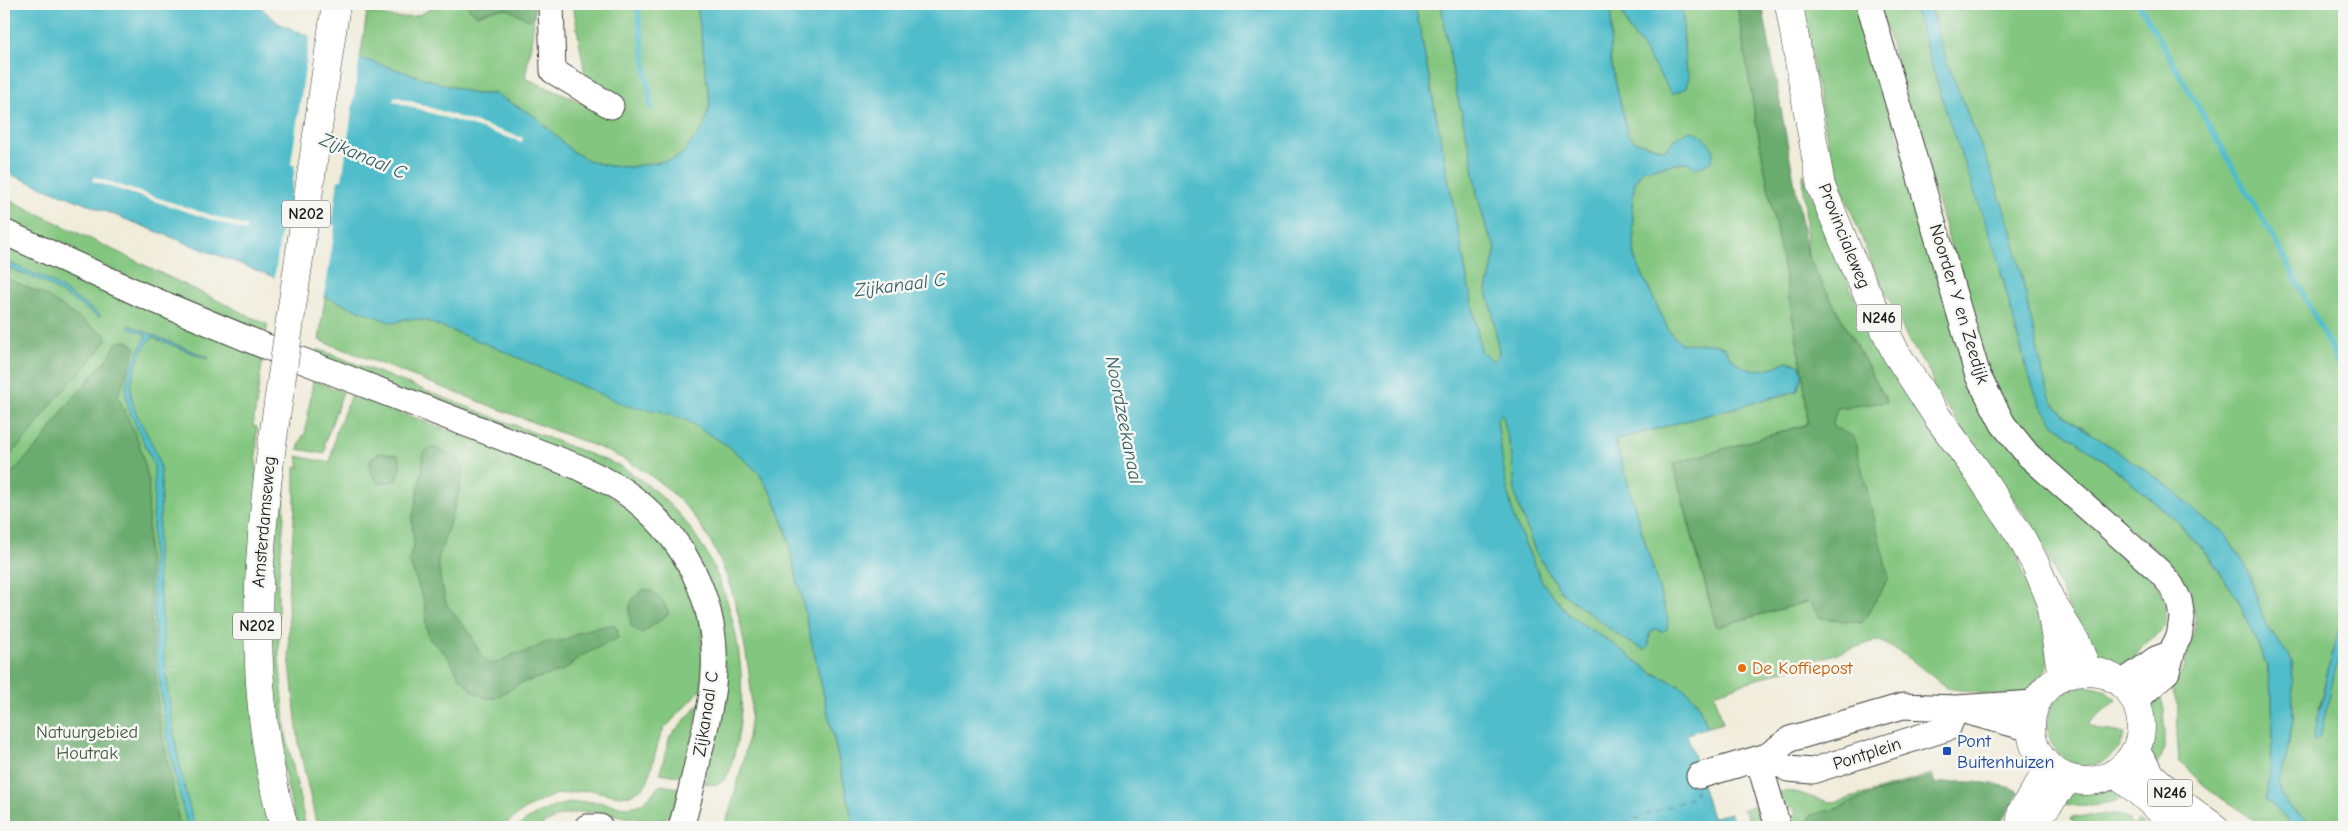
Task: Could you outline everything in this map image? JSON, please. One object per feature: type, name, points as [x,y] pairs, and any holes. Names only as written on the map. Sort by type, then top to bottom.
[{"type":"main road","name":"Amsterdamseweg","points":[[284,827],[275,786],[262,702],[257,619],[260,548],[274,424],[336,4]]},
{"type":"main road","name":"Provincialeweg","points":[[1789,4],[1821,186],[1854,266],[1896,353],[1938,418],[2014,524],[2036,565],[2050,599],[2056,646],[2075,673]]},
{"type":"main road","points":[[2075,673],[2104,674],[2128,692],[2140,716],[2141,731],[2135,751],[2126,763],[2114,773],[2100,779],[2086,781],[2059,773],[2038,754],[2033,716],[2046,688],[2075,673]]},
{"type":"main road","name":"N246","points":[[2135,751],[2152,776],[2185,806],[2214,827]]},
{"type":"main road","points":[[2020,827],[2022,811],[2059,773]]},
{"type":"main road","points":[[2030,827],[2059,773]]},
{"type":"main road","name":"N246","points":[[2114,773],[2138,791],[2178,827]]},
{"type":"street","points":[[551,4],[553,71],[611,106]]},
{"type":"street","name":"Noorder Y en Zeedijk","points":[[1869,4],[1978,376],[2003,424],[2028,456],[2158,570],[2171,585],[2179,600],[2182,618],[2179,637],[2167,672],[2128,692]]},
{"type":"street","name":"Zijkanaal C","points":[[4,232],[142,295],[267,347],[578,467],[624,491],[649,512],[664,526],[688,560],[707,606],[712,632],[714,670],[711,703],[690,799],[681,827]]},
{"type":"street","name":"Pontplein","points":[[1699,776],[1763,758],[1790,739],[1903,706],[1956,708],[2033,716]]},
{"type":"street","name":"Pontplein","points":[[1763,758],[1788,769],[1812,771],[1948,728],[1956,708]]},
{"type":"street","points":[[1763,758],[1768,791],[1778,827]]},
{"type":"street","points":[[587,827],[600,827]]},
{"type":"green space","points":[[436,4],[535,4],[532,39],[525,78],[615,117],[622,101],[586,81],[573,4],[697,4],[710,104],[704,127],[681,155],[671,160],[652,164],[630,167],[609,166],[590,161],[573,152],[559,139],[495,94],[475,94],[365,60],[395,323],[405,319],[424,320],[684,419],[730,447],[758,472],[773,496],[786,530],[854,827],[725,827],[747,745],[751,711],[748,669],[741,627],[723,567],[710,541],[695,518],[677,497],[655,479],[629,462],[600,448],[319,340],[367,12],[394,17],[412,16],[428,10]]},
{"type":"green space","points":[[468,4],[535,4],[534,17],[529,20],[506,9],[477,15],[469,9]]},
{"type":"green space","points":[[1415,4],[1441,4],[1455,86],[1471,154],[1477,194],[1487,231],[1496,248],[1487,291],[1499,353],[1494,361],[1481,351]]},
{"type":"green space","points":[[1612,4],[1623,4],[1623,14],[1629,30],[1651,59],[1689,76],[1685,66],[1682,4],[1737,4],[1756,122],[1803,373],[1808,424],[1673,464],[1716,627],[1810,601],[1832,426],[1837,408],[1887,402],[1808,257],[1803,174],[1855,299],[1880,351],[2011,539],[2043,626],[2048,658],[2046,669],[2032,688],[2020,694],[1985,694],[1947,688],[1905,655],[1880,641],[1714,693],[1723,723],[1708,727],[1696,700],[1681,686],[1653,673],[1609,641],[1571,617],[1542,582],[1514,519],[1505,479],[1497,420],[1501,414],[1503,415],[1512,457],[1516,498],[1535,551],[1561,592],[1622,638],[1649,645],[1650,633],[1655,629],[1662,631],[1668,620],[1615,440],[1797,391],[1787,361],[1760,370],[1744,367],[1730,356],[1724,347],[1700,343],[1692,345],[1680,343],[1669,331],[1635,259],[1632,202],[1635,183],[1642,170],[1688,162],[1675,138],[1666,150],[1637,142],[1628,135],[1610,58]]},
{"type":"green space","points":[[1737,4],[1762,4],[1808,257],[1887,402],[1837,408],[1832,426],[1854,437],[1889,578],[1862,623],[1820,618],[1809,601],[1717,627],[1673,464],[1808,424],[1803,373],[1756,122]]},
{"type":"green space","points":[[1801,4],[1858,4],[1967,365],[2155,583],[2164,599],[2166,626],[2143,646],[2134,660],[2126,667],[2101,661],[2090,653],[2075,624],[2045,550],[2025,515],[1935,391],[1930,373],[1907,337],[1872,264],[1831,160]]},
{"type":"green space","points":[[1879,4],[1913,4],[1995,249],[2027,371],[2054,424],[2120,473],[2179,523],[2209,557],[2237,598],[2267,666],[2272,698],[2273,737],[2267,800],[2297,827],[2265,827],[2209,790],[2179,761],[2177,735],[2178,706],[2171,687],[2184,667],[2196,623],[2191,594],[2179,574],[2133,531],[2065,476],[2023,430],[2001,400],[1983,356]]},
{"type":"green space","points":[[1929,4],[2344,4],[2344,371],[2341,368],[2344,374],[2344,614],[2331,656],[2319,709],[2335,671],[2344,642],[2344,827],[2318,827],[2288,806],[2281,795],[2279,784],[2293,720],[2292,660],[2265,623],[2247,568],[2223,531],[2200,516],[2171,488],[2064,415],[2051,400],[2044,379],[2012,232],[1989,166],[1946,60]]},
{"type":"green space","points":[[4,197],[268,325],[266,334],[205,312],[4,222]]},
{"type":"green space","points":[[4,243],[263,357],[253,426],[257,427],[256,457],[274,827],[4,827]]},
{"type":"green space","points":[[4,277],[45,295],[105,334],[107,339],[98,353],[55,400],[29,435],[4,462]]},
{"type":"green space","name":"Natuurgebied Houtrak","points":[[127,341],[136,347],[118,396],[139,443],[149,481],[148,546],[151,621],[159,717],[180,827],[4,827],[4,485],[9,476],[43,440],[64,409],[108,358],[117,342]]},
{"type":"green space","points":[[318,349],[618,465],[632,473],[669,504],[691,529],[708,556],[719,579],[735,629],[741,682],[741,708],[733,759],[724,780],[716,784],[704,783],[722,687],[662,512],[317,356]]},
{"type":"green space","points":[[313,380],[343,392],[324,445],[326,447],[324,454],[298,449],[303,435],[305,435]]},
{"type":"green space","points":[[351,395],[561,470],[603,489],[653,529],[683,572],[702,625],[702,689],[664,729],[644,787],[630,795],[619,796],[590,790],[554,795],[527,808],[502,827],[317,827],[299,746],[289,654],[288,594],[295,507],[295,466],[300,467],[297,456],[330,463],[336,432]]},
{"type":"green space","points":[[433,447],[458,459],[463,469],[459,492],[438,560],[441,583],[447,605],[471,635],[482,657],[492,664],[514,654],[529,651],[544,643],[565,640],[581,631],[613,624],[618,630],[618,638],[583,655],[563,671],[521,683],[495,698],[486,698],[475,693],[460,678],[447,655],[430,640],[426,627],[425,604],[409,560],[414,543],[412,520],[422,472],[423,452]]},
{"type":"green space","points":[[379,453],[398,455],[401,467],[397,480],[379,484],[370,471],[370,460]]},
{"type":"green space","points":[[281,464],[285,464],[284,517],[278,588],[279,657],[286,734],[306,827],[296,827],[277,737],[268,625]]},
{"type":"green space","points":[[645,589],[654,592],[660,598],[669,614],[642,633],[631,626],[630,604]]},
{"type":"green space","points":[[2087,686],[2104,690],[2116,700],[2089,725],[2101,730],[2125,733],[2120,747],[2114,754],[2102,762],[2083,766],[2067,761],[2055,750],[2049,735],[2048,719],[2053,704],[2066,692]]},
{"type":"green space","points":[[2160,695],[2164,709],[2164,749],[2156,765],[2150,752],[2149,744],[2152,706]]},
{"type":"green space","points":[[701,702],[683,775],[677,776],[660,773],[670,736]]},
{"type":"green space","points":[[1932,774],[1933,777],[1874,793],[1836,809],[1811,815],[1803,827],[1783,827],[1786,819],[1796,815],[1793,807],[1784,810],[1779,792],[1794,792],[1829,802],[1837,802]]},
{"type":"green space","points":[[1933,777],[1935,784],[1978,782],[2012,788],[2019,792],[1998,827],[1803,827],[1811,815],[1836,809],[1874,793]]},
{"type":"green space","points":[[661,785],[679,788],[674,812],[664,819],[652,822],[605,813],[581,812],[559,816],[538,827],[517,827],[547,809],[569,803],[592,802],[625,807],[638,805],[645,801]]},
{"type":"green space","points":[[2114,788],[2126,796],[2121,799],[2096,804],[2065,804],[2070,795],[2076,792]]},
{"type":"green space","points":[[1759,804],[1774,827],[1750,827],[1745,810],[1742,810]]},
{"type":"green space","points":[[2118,814],[2129,819],[2128,821],[2133,826],[2138,821],[2146,827],[2082,827],[2071,819],[2072,817]]},
{"type":"water","name":"Noordzeekanaal","points":[[4,4],[257,4],[278,23],[360,58],[475,94],[495,94],[536,117],[573,152],[590,161],[609,166],[630,167],[671,160],[681,155],[704,127],[710,104],[697,4],[1415,4],[1481,351],[1494,361],[1499,353],[1487,291],[1496,248],[1487,231],[1477,194],[1471,154],[1455,86],[1441,4],[1612,4],[1610,58],[1628,135],[1637,142],[1666,150],[1679,136],[1691,131],[1697,132],[1708,142],[1714,151],[1711,162],[1696,168],[1687,162],[1642,170],[1635,183],[1632,202],[1635,259],[1669,331],[1680,343],[1713,344],[1724,347],[1737,363],[1744,367],[1760,370],[1787,361],[1799,364],[1803,373],[1797,391],[1615,440],[1668,620],[1667,629],[1662,631],[1655,629],[1650,633],[1649,645],[1645,650],[1622,638],[1561,592],[1535,551],[1516,498],[1512,457],[1501,414],[1497,420],[1505,479],[1514,519],[1542,582],[1571,617],[1609,641],[1653,673],[1681,686],[1696,700],[1708,727],[1687,734],[1712,818],[1730,813],[1737,827],[854,827],[786,530],[773,496],[758,472],[730,447],[684,419],[659,411],[627,406],[494,347],[424,320],[405,319],[395,323],[387,321],[4,172]]},
{"type":"water","points":[[1623,4],[1682,4],[1685,66],[1689,76],[1686,88],[1672,94],[1629,30],[1623,14]]},
{"type":"water","points":[[1913,4],[1929,4],[1946,60],[1989,166],[2012,232],[2044,379],[2051,400],[2064,415],[2171,488],[2200,516],[2223,531],[2247,568],[2265,623],[2292,660],[2293,720],[2279,784],[2281,795],[2288,806],[2318,827],[2297,827],[2266,800],[2273,737],[2272,698],[2267,666],[2237,598],[2210,557],[2179,523],[2120,473],[2054,424],[2039,403],[2027,371],[1995,249],[1950,124]]},
{"type":"water","points":[[4,261],[49,280],[100,315],[99,317],[44,282],[4,266]]},
{"type":"water","points":[[129,325],[209,358],[207,359],[152,337],[138,361],[131,383],[132,400],[135,409],[154,447],[160,467],[161,490],[157,561],[166,668],[176,748],[195,827],[188,827],[172,762],[161,694],[154,626],[152,547],[154,467],[132,417],[126,397],[129,374],[146,337],[145,334],[129,328]]},
{"type":"water","points":[[2344,614],[2344,642],[2319,738],[2313,742],[2331,656]]},
{"type":"pier","points":[[310,35],[360,55],[342,180],[338,180],[332,224],[335,226],[324,300],[274,281],[283,218],[288,218],[295,166],[291,164]]},
{"type":"pier","points":[[395,96],[523,138],[522,142],[393,101]]},
{"type":"pier","points":[[94,177],[247,227],[246,231],[93,181]]},
{"type":"waterway","points":[[637,4],[651,108]]},
{"type":"waterway","points":[[2139,4],[2284,256],[2338,362]]},
{"type":"ferry route","points":[[1614,827],[1694,797],[1696,789]]},
{"type":"place","name":"De Koffiepost","points":[[1742,668]]},
{"type":"place","name":"Pont Buitenhuizen","points":[[1947,751]]}]
